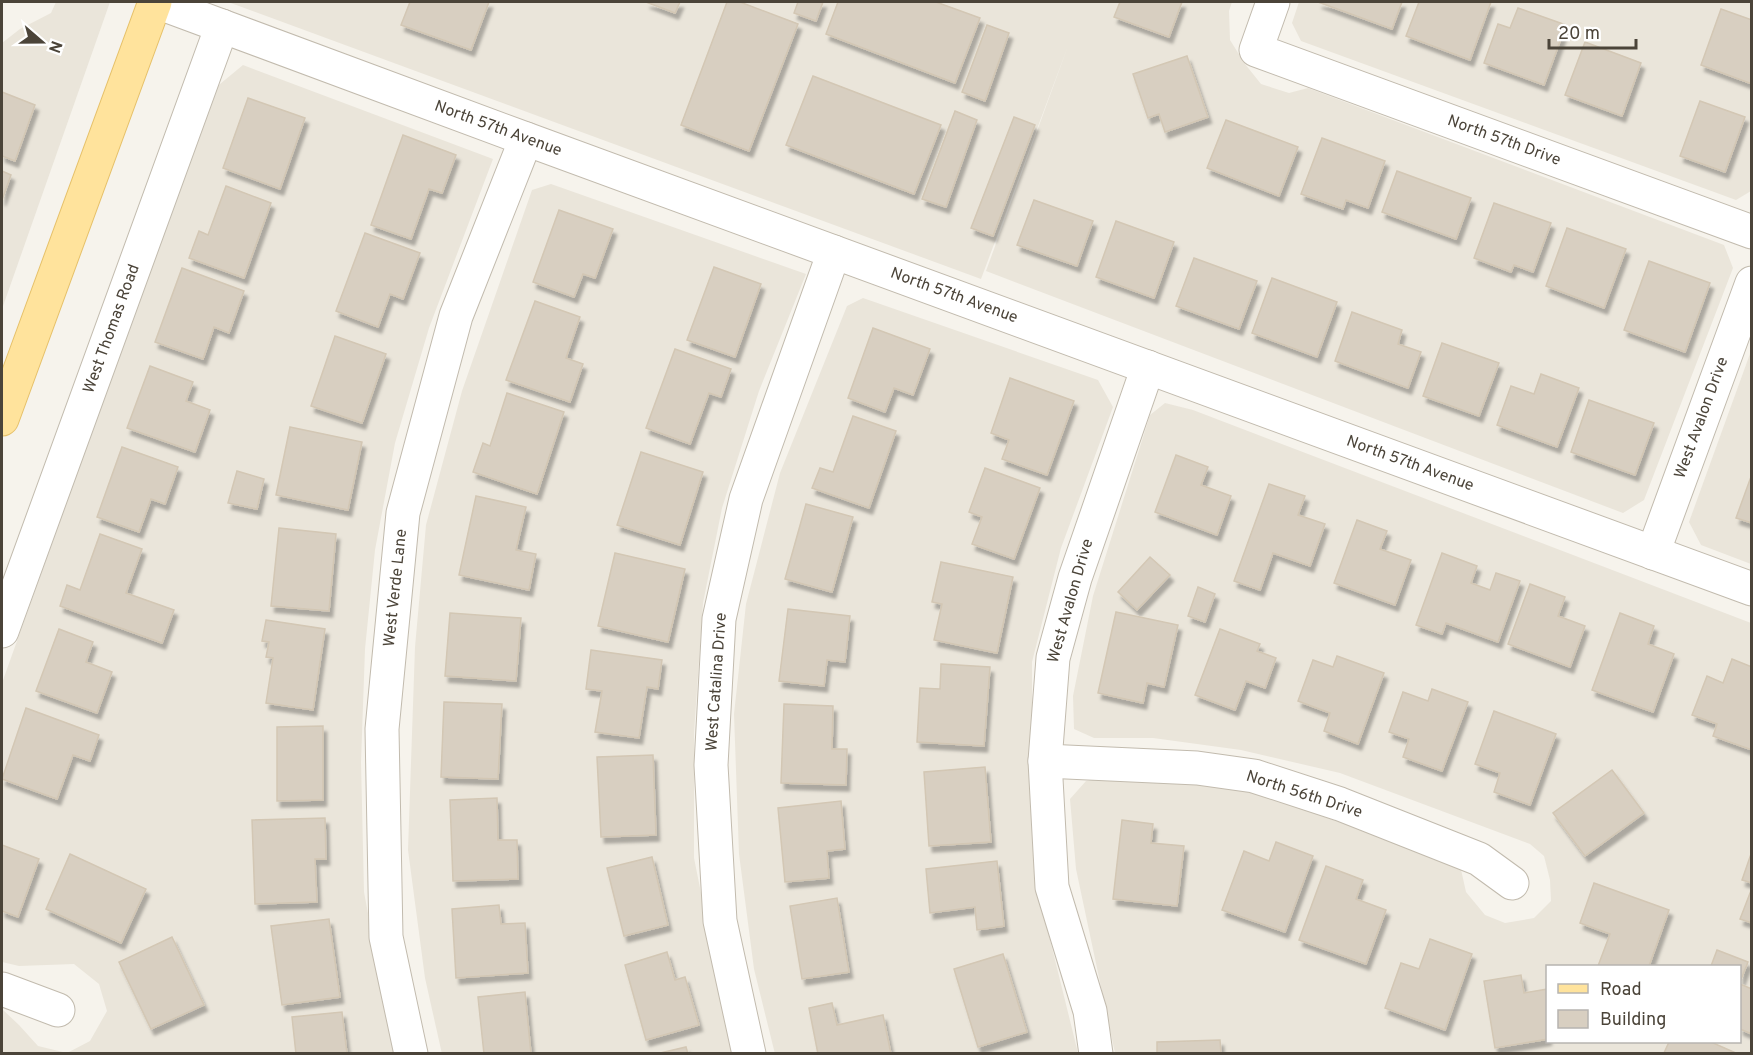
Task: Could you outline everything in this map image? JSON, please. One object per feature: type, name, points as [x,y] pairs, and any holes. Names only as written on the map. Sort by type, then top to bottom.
[{"type":"main road","points":[[2,417],[156,2]]},
{"type":"street","name":"North 57th Avenue","points":[[156,2],[1752,589]]},
{"type":"street","name":"North 57th Drive","points":[[1274,2],[1256,50],[1752,232]]},
{"type":"street","name":"West Thomas Road","points":[[2,631],[222,26]]},
{"type":"street","name":"West Verde Lane","points":[[411,1053],[386,937],[382,729],[403,513],[456,316],[526,139]]},
{"type":"street","name":"West Catalina Drive","points":[[749,1053],[720,921],[711,765],[719,619],[746,499],[834,252]]},
{"type":"street","name":"West Avalon Drive","points":[[1653,553],[1752,283]]},
{"type":"street","name":"West Avalon Drive","points":[[1096,1053],[1090,1011],[1052,886],[1045,761],[1053,657],[1075,578],[1148,367]]},
{"type":"street","name":"North 56th Drive","points":[[1045,761],[1197,768],[1254,776],[1340,804],[1479,859],[1512,883]]},
{"type":"street","points":[[2,988],[58,1010]]},
{"type":"shaded area","points":[[56,2],[110,2],[2,309],[2,43],[20,29],[51,13]]},
{"type":"shaded area","points":[[228,2],[1232,2],[1229,11],[1230,40],[1261,84],[1289,93],[1308,88],[1724,245],[1733,268],[1644,500],[1623,513],[986,271],[1068,46],[981,279]]},
{"type":"shaded area","points":[[1299,2],[1751,2],[1751,191],[1736,200],[1301,41],[1292,23]]},
{"type":"shaded area","points":[[243,65],[493,159],[429,328],[395,443],[375,550],[365,649],[361,762],[364,892],[394,1053],[67,1053],[90,1041],[107,1011],[99,984],[74,964],[19,966],[2,962],[2,683],[214,89]]},
{"type":"shaded area","points":[[551,184],[806,274],[759,391],[722,508],[703,603],[694,733],[694,858],[733,1053],[442,1054],[425,978],[408,850],[415,647],[426,525],[462,391],[532,190]]},
{"type":"shaded area","points":[[863,298],[1098,380],[1113,407],[1061,548],[1032,662],[1032,815],[1041,903],[1078,1053],[775,1054],[754,969],[739,854],[734,714],[746,604],[780,473],[847,306]]},
{"type":"shaded area","points":[[1751,351],[1751,564],[1701,545],[1689,522]]},
{"type":"shaded area","points":[[1165,403],[1193,410],[1751,623],[1751,1053],[1115,1053],[1076,869],[1070,799],[1086,781],[1116,776],[1232,787],[1294,806],[1460,865],[1466,892],[1485,915],[1505,923],[1534,918],[1551,901],[1550,880],[1544,856],[1530,844],[1340,773],[1241,750],[1153,738],[1094,738],[1074,729],[1073,696],[1093,596],[1150,415]]},
{"type":"shaded area","points":[[2,1009],[38,1046],[67,1053],[2,1053]]},
{"type":"building","points":[[410,2],[489,2],[471,50],[401,25]]},
{"type":"building","points":[[646,2],[680,2],[675,13]]},
{"type":"building","points":[[727,2],[740,2],[798,24],[749,151],[681,125]]},
{"type":"building","points":[[798,2],[823,2],[816,21],[794,13]]},
{"type":"building","points":[[838,2],[936,2],[980,18],[955,83],[826,34]]},
{"type":"building","points":[[1120,2],[1182,2],[1169,37],[1114,17]]},
{"type":"building","points":[[1318,2],[1402,2],[1392,29]]},
{"type":"building","points":[[1419,2],[1491,2],[1470,60],[1406,36]]},
{"type":"building","points":[[1518,8],[1566,25],[1544,85],[1484,63],[1498,24],[1510,28]]},
{"type":"building","points":[[1721,9],[1752,20],[1752,84],[1701,65]]},
{"type":"building","points":[[987,25],[1009,33],[985,101],[962,92]]},
{"type":"building","points":[[1585,42],[1641,63],[1622,116],[1565,95]]},
{"type":"building","points":[[1187,56],[1208,117],[1165,132],[1159,114],[1148,118],[1133,74]]},
{"type":"building","points":[[813,76],[941,125],[914,194],[786,145]]},
{"type":"building","points":[[2,92],[35,105],[15,161],[2,156]]},
{"type":"building","points":[[248,98],[305,118],[280,189],[223,168]]},
{"type":"building","points":[[1700,101],[1745,117],[1725,172],[1680,156]]},
{"type":"building","points":[[955,111],[977,120],[946,207],[922,199]]},
{"type":"building","points":[[1014,117],[1035,125],[993,236],[971,228]]},
{"type":"building","points":[[1226,120],[1298,147],[1279,196],[1207,168]]},
{"type":"building","points":[[403,135],[456,155],[442,193],[429,189],[411,239],[371,225]]},
{"type":"building","points":[[1322,138],[1385,161],[1368,208],[1346,200],[1343,209],[1301,194]]},
{"type":"building","points":[[2,171],[11,175],[2,200]]},
{"type":"building","points":[[1397,171],[1471,198],[1456,239],[1382,212]]},
{"type":"building","points":[[226,186],[271,203],[244,278],[189,258],[199,231],[208,235]]},
{"type":"building","points":[[1034,200],[1093,221],[1077,266],[1017,245]]},
{"type":"building","points":[[1494,203],[1551,223],[1533,272],[1514,265],[1511,272],[1474,258]]},
{"type":"building","points":[[559,210],[613,229],[595,278],[583,274],[574,297],[533,282]]},
{"type":"building","points":[[1116,221],[1174,242],[1154,298],[1096,277]]},
{"type":"building","points":[[1567,228],[1626,249],[1604,308],[1546,286]]},
{"type":"building","points":[[365,233],[420,253],[403,299],[390,294],[378,327],[336,311]]},
{"type":"building","points":[[1194,258],[1257,281],[1239,329],[1176,306]]},
{"type":"building","points":[[1649,261],[1710,283],[1685,352],[1624,330]]},
{"type":"building","points":[[714,267],[761,284],[735,357],[687,340]]},
{"type":"building","points":[[182,268],[244,291],[229,333],[214,327],[203,359],[155,342]]},
{"type":"building","points":[[1272,278],[1337,302],[1317,357],[1252,333]]},
{"type":"building","points":[[535,301],[580,317],[566,358],[583,364],[570,402],[506,380]]},
{"type":"building","points":[[1352,312],[1402,330],[1398,344],[1421,352],[1408,388],[1335,361]]},
{"type":"building","points":[[873,328],[930,349],[913,395],[894,388],[885,412],[848,398]]},
{"type":"building","points":[[335,336],[386,354],[362,423],[311,406]]},
{"type":"building","points":[[1442,343],[1499,363],[1479,416],[1423,396]]},
{"type":"building","points":[[675,349],[731,369],[721,397],[709,393],[690,444],[646,428]]},
{"type":"building","points":[[150,366],[193,382],[186,401],[210,410],[195,452],[127,428]]},
{"type":"building","points":[[1541,374],[1579,388],[1557,447],[1497,425],[1511,386],[1534,394]]},
{"type":"building","points":[[1010,378],[1074,401],[1047,475],[1002,459],[1009,440],[991,433]]},
{"type":"building","points":[[507,393],[564,412],[537,494],[473,472],[483,443],[490,446]]},
{"type":"building","points":[[1589,400],[1654,423],[1635,475],[1571,452]]},
{"type":"building","points":[[853,416],[896,431],[869,508],[812,488],[820,468],[833,472]]},
{"type":"building","points":[[290,427],[362,442],[348,510],[276,495]]},
{"type":"building","points":[[122,447],[178,467],[165,504],[151,499],[139,532],[97,517]]},
{"type":"building","points":[[641,452],[703,472],[680,545],[617,525]]},
{"type":"building","points":[[1176,455],[1208,467],[1201,485],[1231,496],[1217,535],[1155,512]]},
{"type":"building","points":[[985,468],[1040,488],[1014,559],[972,544],[982,517],[969,512]]},
{"type":"building","points":[[237,471],[264,479],[257,509],[228,503]]},
{"type":"building","points":[[1752,474],[1752,523],[1736,518]]},
{"type":"building","points":[[1269,484],[1305,496],[1298,515],[1325,524],[1310,566],[1273,553],[1260,590],[1234,581]]},
{"type":"building","points":[[476,496],[526,507],[516,550],[536,554],[529,590],[459,575]]},
{"type":"building","points":[[806,504],[853,517],[832,592],[785,579]]},
{"type":"building","points":[[1357,520],[1387,531],[1380,549],[1411,560],[1395,605],[1334,583]]},
{"type":"building","points":[[279,528],[336,534],[329,611],[271,606]]},
{"type":"building","points":[[100,534],[142,549],[126,593],[174,610],[162,643],[60,606],[67,585],[80,590]]},
{"type":"building","points":[[615,553],[685,569],[668,642],[598,626]]},
{"type":"building","points":[[1442,553],[1477,566],[1471,583],[1490,590],[1496,573],[1520,581],[1498,642],[1446,623],[1442,634],[1416,625]]},
{"type":"building","points":[[1150,557],[1170,575],[1137,610],[1118,592]]},
{"type":"building","points":[[941,562],[1013,577],[997,653],[934,640],[942,604],[932,602]]},
{"type":"building","points":[[1530,584],[1565,597],[1558,616],[1585,626],[1570,667],[1508,644]]},
{"type":"building","points":[[1198,587],[1215,594],[1205,622],[1188,616]]},
{"type":"building","points":[[788,609],[850,616],[845,662],[827,660],[824,686],[779,681]]},
{"type":"building","points":[[1116,612],[1178,625],[1164,687],[1147,683],[1143,703],[1098,693]]},
{"type":"building","points":[[450,613],[521,618],[516,681],[445,676]]},
{"type":"building","points":[[1620,613],[1654,626],[1648,644],[1674,654],[1653,712],[1592,690]]},
{"type":"building","points":[[266,620],[325,629],[313,710],[266,703],[273,658],[266,657],[269,642],[262,641]]},
{"type":"building","points":[[59,629],[93,642],[86,662],[112,672],[97,713],[36,691]]},
{"type":"building","points":[[1220,629],[1260,644],[1257,651],[1276,658],[1265,688],[1246,681],[1235,710],[1195,695]]},
{"type":"building","points":[[591,650],[662,660],[658,689],[647,687],[639,738],[595,732],[602,691],[586,689]]},
{"type":"building","points":[[1337,656],[1384,673],[1358,744],[1324,731],[1330,713],[1298,701],[1313,660],[1333,667]]},
{"type":"building","points":[[1732,659],[1752,667],[1752,750],[1713,736],[1717,724],[1692,715],[1707,676],[1723,683]]},
{"type":"building","points":[[941,664],[990,667],[984,746],[917,742],[920,688],[940,689]]},
{"type":"building","points":[[1432,689],[1468,702],[1442,771],[1403,757],[1409,739],[1389,732],[1403,692],[1428,701]]},
{"type":"building","points":[[444,702],[502,704],[498,779],[441,777]]},
{"type":"building","points":[[784,704],[833,706],[832,749],[847,749],[846,785],[781,783]]},
{"type":"building","points":[[26,708],[99,735],[90,761],[73,755],[57,799],[2,779]]},
{"type":"building","points":[[1494,711],[1556,734],[1530,805],[1494,792],[1500,773],[1475,764]]},
{"type":"building","points":[[323,726],[323,800],[277,801],[277,727]]},
{"type":"building","points":[[653,755],[656,835],[601,837],[597,757]]},
{"type":"building","points":[[985,767],[991,842],[929,846],[924,772]]},
{"type":"building","points":[[1612,770],[1644,813],[1585,856],[1553,813]]},
{"type":"building","points":[[497,798],[498,840],[517,840],[518,879],[453,881],[450,800]]},
{"type":"building","points":[[841,801],[845,849],[827,851],[829,878],[785,882],[778,808]]},
{"type":"building","points":[[325,818],[326,859],[315,859],[317,902],[255,904],[252,820]]},
{"type":"building","points":[[1122,820],[1153,824],[1151,843],[1184,846],[1177,906],[1113,899]]},
{"type":"building","points":[[1276,842],[1313,856],[1285,932],[1222,910],[1244,851],[1269,861]]},
{"type":"building","points":[[2,845],[39,859],[18,917],[2,911]]},
{"type":"building","points":[[70,854],[146,889],[121,943],[46,909]]},
{"type":"building","points":[[1752,854],[1752,883],[1742,880]]},
{"type":"building","points":[[652,857],[668,925],[624,936],[607,868]]},
{"type":"building","points":[[997,861],[1004,926],[977,930],[975,907],[930,913],[926,869]]},
{"type":"building","points":[[1326,866],[1363,880],[1356,899],[1386,910],[1366,964],[1299,940]]},
{"type":"building","points":[[1594,883],[1669,910],[1649,965],[1598,965],[1610,934],[1580,923]]},
{"type":"building","points":[[1752,888],[1752,923],[1740,919]]},
{"type":"building","points":[[837,898],[849,972],[802,979],[790,906]]},
{"type":"building","points":[[499,905],[501,924],[525,923],[528,973],[456,978],[452,909]]},
{"type":"building","points":[[329,919],[340,997],[282,1005],[271,926]]},
{"type":"building","points":[[172,937],[204,1005],[151,1029],[119,962]]},
{"type":"building","points":[[1430,939],[1472,954],[1445,1030],[1385,1008],[1401,963],[1419,969]]},
{"type":"building","points":[[1717,950],[1748,962],[1741,980],[1741,965],[1711,965]]},
{"type":"building","points":[[667,952],[675,980],[685,977],[699,1025],[646,1040],[625,965]]},
{"type":"building","points":[[1003,954],[1027,1032],[978,1047],[954,969]]},
{"type":"building","points":[[1521,975],[1524,993],[1546,989],[1546,1039],[1495,1048],[1484,981]]},
{"type":"building","points":[[1741,984],[1752,989],[1752,1034],[1741,1029]]},
{"type":"building","points":[[525,992],[531,1054],[484,1054],[478,997]]},
{"type":"building","points":[[832,1003],[837,1025],[883,1015],[891,1054],[818,1054],[809,1008]]},
{"type":"building","points":[[342,1012],[347,1054],[296,1054],[292,1017]]},
{"type":"building","points":[[1220,1040],[1221,1054],[1157,1054],[1157,1042]]},
{"type":"building","points":[[1669,1043],[1713,1043],[1738,1054],[1666,1054],[1664,1053]]},
{"type":"building","points":[[686,1047],[688,1054],[656,1054]]}]
